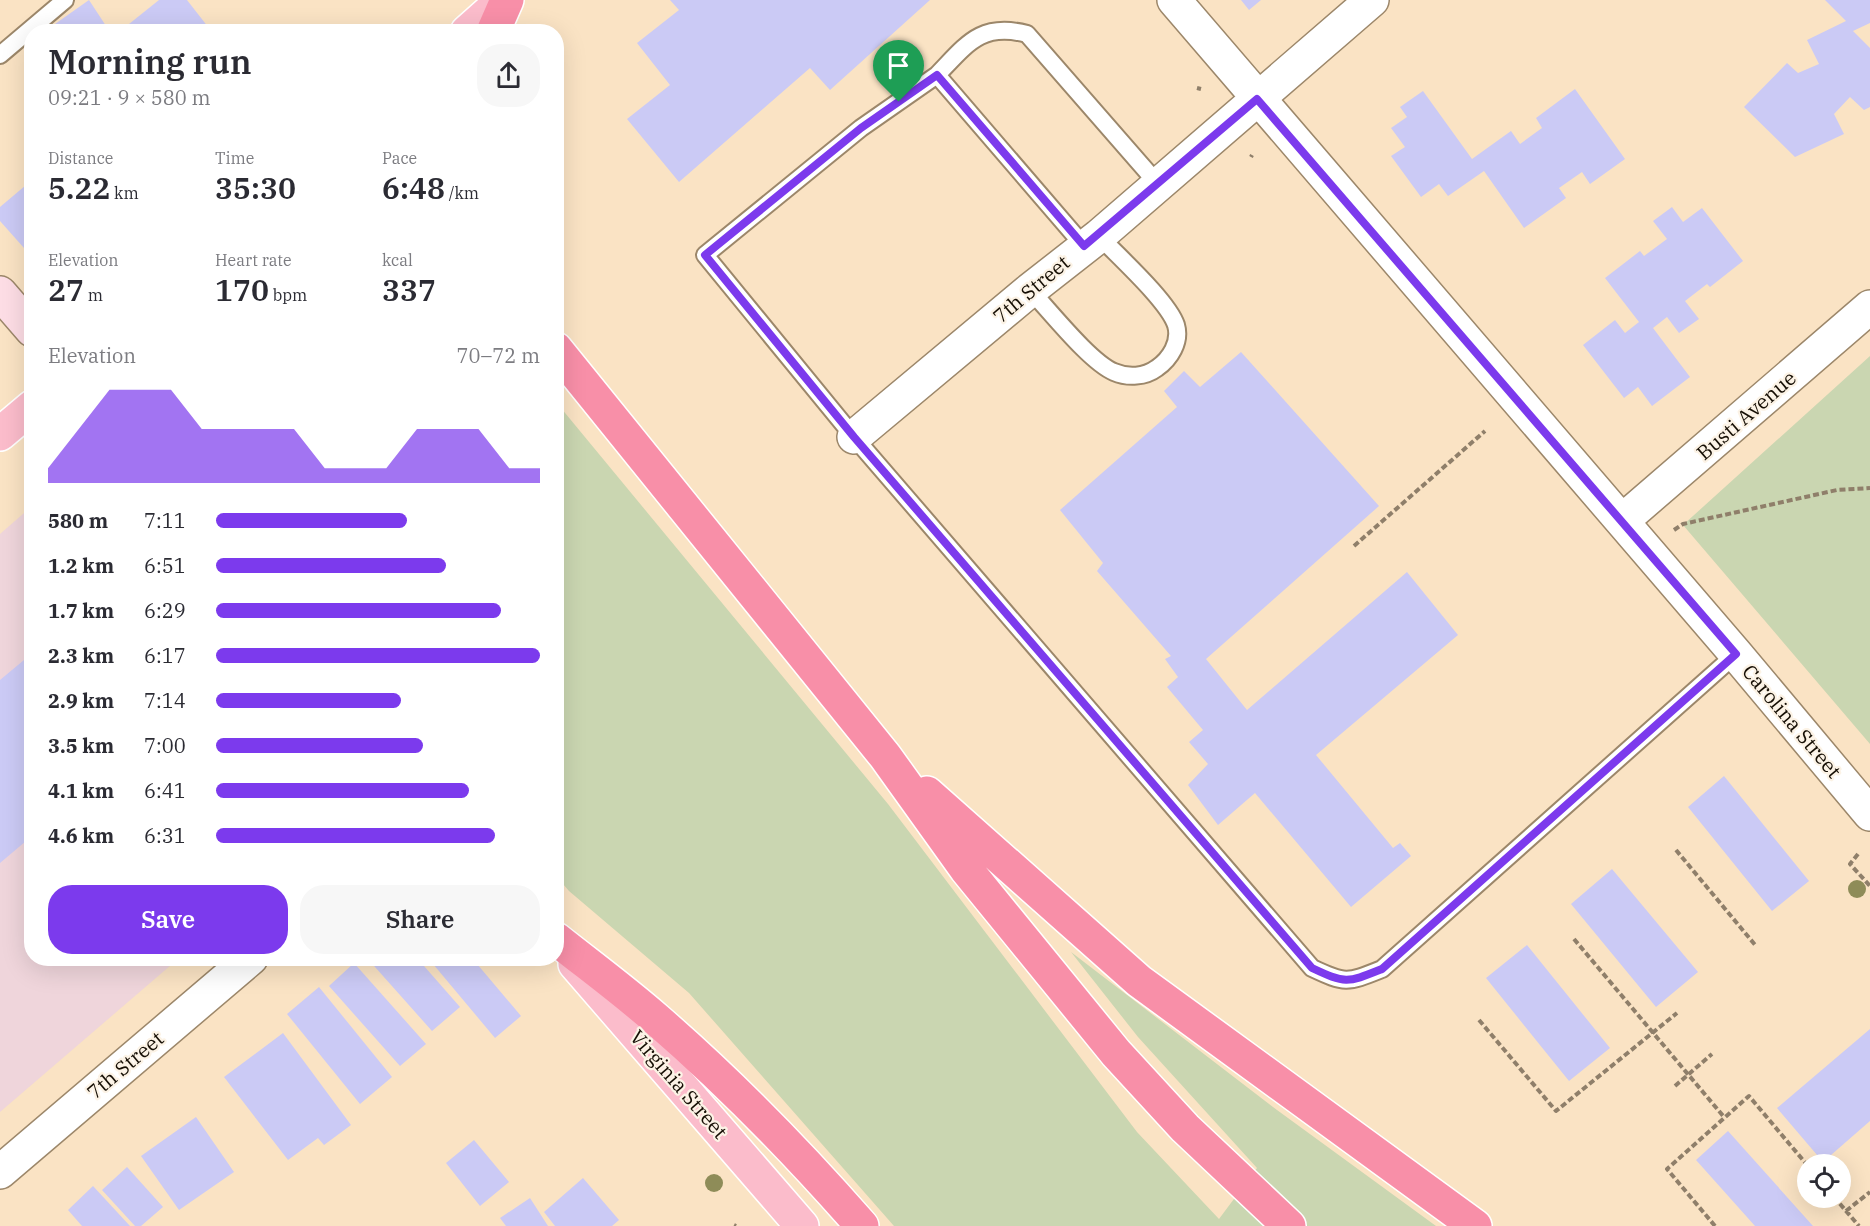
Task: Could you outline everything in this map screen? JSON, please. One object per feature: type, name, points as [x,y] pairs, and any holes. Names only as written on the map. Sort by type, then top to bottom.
[{"type":"highway","points":[[496,24],[505,0]]},
{"type":"highway","points":[[564,359],[885,756],[966,869],[1116,1053],[1241,1184],[1288,1226]]},
{"type":"highway","points":[[885,756],[1139,981],[1475,1226]]},
{"type":"highway","points":[[564,947],[657,1019],[797,1152],[862,1226]]},
{"type":"main road","points":[[476,24],[505,0]]},
{"type":"main road","points":[[0,293],[24,321]]},
{"type":"main road","points":[[0,434],[24,414]]},
{"type":"main road","name":"Virginia Street","points":[[564,950],[800,1225]]},
{"type":"street","name":"Carolina Street","points":[[1174,0],[1736,654],[1870,814]]},
{"type":"street","name":"7th Street","points":[[854,437],[1091,241],[1372,0]]},
{"type":"street","name":"Busti Avenue","points":[[1622,521],[1870,307]]},
{"type":"street","name":"7th Street","points":[[0,1172],[242,966]]},
{"type":"lane","points":[[37,24],[65,0]]},
{"type":"lane","points":[[1157,183],[1027,34],[1005,28],[985,32],[962,49],[937,75],[861,128],[705,255],[854,437],[1312,968],[1339,981],[1357,979],[1382,969],[1736,654]]},
{"type":"lane","points":[[0,55],[24,35]]},
{"type":"lane","points":[[937,75],[1091,241],[1168,310],[1177,327],[1175,346],[1168,361],[1152,372],[1131,377],[1113,372],[1098,362],[1030,290]]},
{"type":"path","points":[[1354,546],[1485,430]]},
{"type":"path","points":[[1674,531],[1683,524],[1837,490],[1870,488]]},
{"type":"path","points":[[1676,850],[1756,946]]},
{"type":"path","points":[[1858,854],[1850,864],[1870,886]]},
{"type":"path","points":[[1574,939],[1724,1117]]},
{"type":"path","points":[[1479,1020],[1556,1111],[1677,1013]]},
{"type":"path","points":[[1675,1086],[1712,1054]]},
{"type":"path","points":[[1715,1226],[1666,1169],[1724,1117],[1749,1096],[1798,1154]]},
{"type":"path","points":[[1846,1211],[1870,1192]]},
{"type":"path","points":[[1843,1208],[1859,1226]]},
{"type":"shaded area","points":[[24,513],[24,966],[170,966],[0,1112],[0,534]]},
{"type":"green space","points":[[1870,356],[1870,744],[1683,525]]},
{"type":"green space","points":[[564,412],[888,804],[1137,1132],[1219,1219],[1257,1168],[1138,1037],[1071,952],[1277,1110],[1436,1226],[894,1226],[689,993],[564,885]]},
{"type":"building","points":[[89,0],[105,24],[55,24]]},
{"type":"building","points":[[159,0],[187,0],[206,24],[129,24]]},
{"type":"building","points":[[670,0],[930,0],[830,90],[810,68],[679,182],[627,119],[670,85],[637,43],[679,10]]},
{"type":"building","points":[[1241,0],[1261,0],[1249,10]]},
{"type":"building","points":[[1825,0],[1870,0],[1870,23],[1853,31],[1870,48],[1870,107],[1864,110],[1850,97],[1834,114],[1844,134],[1795,157],[1744,107],[1787,63],[1798,73],[1819,64],[1807,40],[1846,21]]},
{"type":"building","points":[[1575,89],[1625,159],[1590,184],[1582,172],[1559,188],[1566,198],[1524,228],[1484,171],[1448,196],[1439,184],[1421,197],[1391,156],[1405,147],[1391,128],[1407,117],[1400,107],[1423,91],[1472,159],[1511,131],[1520,144],[1542,128],[1536,118]]},
{"type":"building","points":[[24,187],[24,248],[0,221],[0,207]]},
{"type":"building","points":[[1672,207],[1683,222],[1702,208],[1743,261],[1710,287],[1707,284],[1685,301],[1699,319],[1679,333],[1667,317],[1653,328],[1690,377],[1652,406],[1638,387],[1624,398],[1583,345],[1615,320],[1625,333],[1639,322],[1605,278],[1640,251],[1644,256],[1667,239],[1653,221]]},
{"type":"building","points":[[1241,352],[1379,506],[1206,659],[1247,710],[1407,572],[1458,635],[1316,755],[1393,848],[1400,843],[1411,856],[1351,907],[1255,793],[1218,825],[1188,785],[1208,764],[1189,742],[1203,730],[1167,687],[1178,677],[1165,659],[1171,656],[1097,571],[1103,563],[1060,510],[1177,407],[1164,391],[1184,371],[1200,387]]},
{"type":"building","points":[[24,660],[24,843],[0,863],[0,680]]},
{"type":"building","points":[[1724,776],[1809,881],[1772,911],[1688,807]]},
{"type":"building","points":[[1612,869],[1698,972],[1656,1007],[1571,904]]},
{"type":"building","points":[[1527,945],[1610,1048],[1569,1081],[1486,978]]},
{"type":"building","points":[[351,966],[357,966],[426,1044],[400,1066],[329,986]]},
{"type":"building","points":[[374,966],[424,966],[460,1007],[432,1031]]},
{"type":"building","points":[[435,966],[479,966],[521,1016],[495,1038]]},
{"type":"building","points":[[319,987],[392,1077],[360,1104],[287,1014]]},
{"type":"building","points":[[1870,1029],[1870,1121],[1832,1154],[1816,1154],[1777,1108]]},
{"type":"building","points":[[283,1033],[351,1125],[324,1145],[318,1138],[288,1160],[224,1077]]},
{"type":"building","points":[[196,1117],[234,1172],[179,1210],[141,1156]]},
{"type":"building","points":[[1728,1131],[1813,1226],[1755,1226],[1696,1160]]},
{"type":"building","points":[[474,1140],[509,1182],[480,1206],[446,1163]]},
{"type":"building","points":[[127,1167],[163,1207],[141,1226],[135,1226],[102,1190]]},
{"type":"building","points":[[583,1178],[619,1220],[612,1226],[555,1226],[544,1212]]},
{"type":"building","points":[[93,1186],[130,1226],[82,1226],[68,1210]]},
{"type":"building","points":[[530,1198],[548,1226],[506,1226],[500,1218]]},
{"type":"route","points":[[937,75],[1084,246],[1099,236],[1157,183],[1257,99],[1736,654],[1382,969],[1357,979],[1339,981],[1312,968],[854,437],[705,255],[861,128],[899,102],[937,75]]}]
